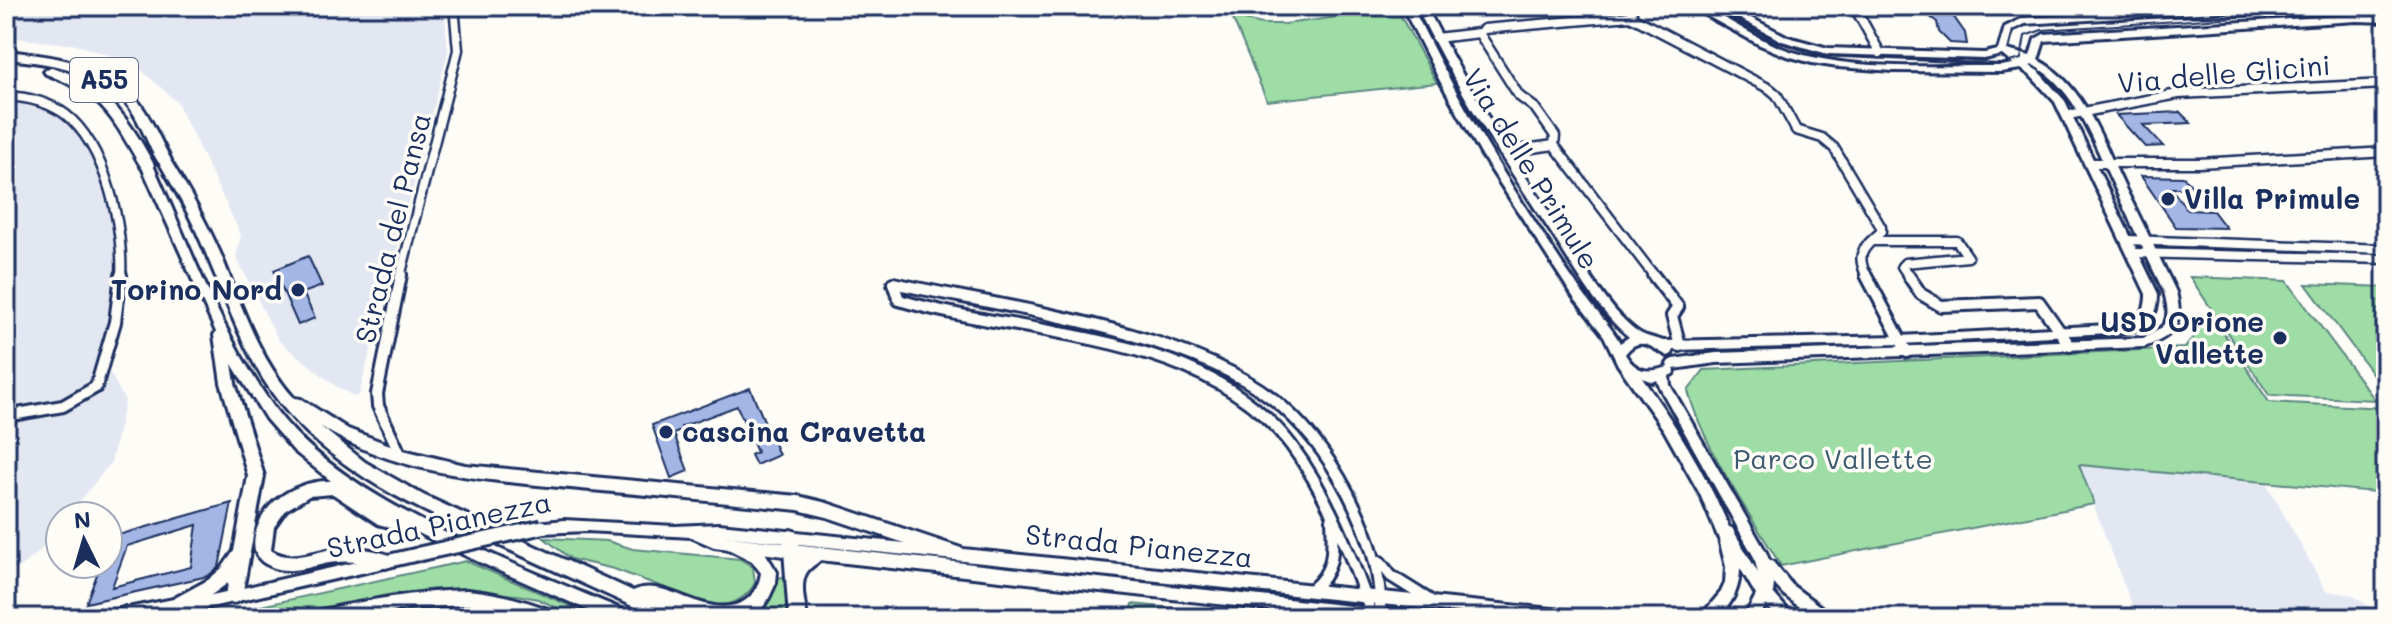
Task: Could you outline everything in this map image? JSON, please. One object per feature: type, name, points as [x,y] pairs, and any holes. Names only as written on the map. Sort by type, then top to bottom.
[{"type":"highway","name":"A55","points":[[6,55],[63,63],[107,81],[134,105],[164,160]]},
{"type":"highway","name":"A55","points":[[6,64],[60,74],[100,94],[112,104],[127,126],[147,165]]},
{"type":"main road","name":"Via delle Primule","points":[[1407,6],[1426,46],[1488,154],[1579,296],[1620,352]]},
{"type":"main road","name":"Via delle Primule","points":[[1421,6],[1436,38],[1503,152],[1604,303],[1639,339]]},
{"type":"main road","points":[[1694,6],[1773,47],[1820,61],[1993,69],[2028,64]]},
{"type":"main road","points":[[1721,6],[1785,39],[1811,48],[1986,56],[2002,52],[2060,80]]},
{"type":"main road","points":[[2002,52],[2008,29],[2023,21],[2262,6]]},
{"type":"main road","points":[[2028,64],[2038,43],[2044,37],[2057,35],[2357,18],[2386,19]]},
{"type":"main road","points":[[1788,618],[1764,594],[1693,469],[1620,352],[1628,342],[1639,339],[1663,346],[2070,346],[2144,342],[2164,335],[2173,322],[2175,308],[2083,111],[2038,43]]},
{"type":"main road","points":[[1629,369],[1645,376],[1716,358],[2129,328],[2143,321],[2152,308],[2152,294],[2134,253],[2068,115],[2028,64]]},
{"type":"main road","points":[[1488,154],[1503,152]]},
{"type":"main road","name":"A55","points":[[164,160],[194,212],[248,336],[282,395]]},
{"type":"main road","name":"A55","points":[[147,165],[220,323],[271,416],[327,470],[420,525]]},
{"type":"main road","points":[[220,323],[228,383],[256,476],[234,596]]},
{"type":"main road","points":[[1663,346],[1672,356],[1664,385],[1761,556],[1788,590],[1824,618]]},
{"type":"main road","points":[[282,395],[343,433],[401,456],[465,471],[798,503],[827,510],[917,545],[955,553]]},
{"type":"main road","points":[[282,395],[315,432],[345,458],[377,479],[439,511],[676,618]]},
{"type":"main road","points":[[386,561],[361,555],[337,555],[282,564],[264,554],[263,541],[268,522],[282,504],[296,495],[321,488],[338,489],[386,520],[420,525],[624,618]]},
{"type":"main road","points":[[1706,618],[1720,607],[1732,583],[1730,553],[1721,523]]},
{"type":"main road","name":"Strada Pianezza","points":[[199,604],[542,527],[611,526],[693,533],[719,530],[791,544],[818,554],[1404,618]]},
{"type":"main road","name":"Strada Pianezza","points":[[693,533],[714,541],[732,543],[917,545]]},
{"type":"main road","points":[[616,592],[675,601],[714,616],[741,612],[764,594],[769,572],[758,556],[732,543]]},
{"type":"main road","points":[[791,544],[798,618]]},
{"type":"main road","points":[[179,604],[219,581],[235,564],[245,545]]},
{"type":"main road","points":[[903,563],[915,555],[917,545]]},
{"type":"main road","name":"Strada Pianezza","points":[[955,553],[1580,618]]},
{"type":"main road","points":[[795,580],[802,565],[818,554]]},
{"type":"main road","points":[[1751,618],[1764,594],[1768,578],[1761,556]]},
{"type":"main road","points":[[321,618],[411,600],[457,598],[511,603],[533,608],[552,618]]},
{"type":"main road","points":[[119,617],[179,604],[199,604]]},
{"type":"main road","points":[[161,618],[199,604]]},
{"type":"street","name":"Strada del Pansa","points":[[401,456],[378,406],[377,394],[399,282],[458,50],[454,6]]},
{"type":"street","points":[[1634,6],[1630,16],[1770,89],[1777,95],[1796,130],[1830,143],[1881,227],[1881,232],[1861,250],[1859,262],[1903,346]]},
{"type":"street","points":[[1854,6],[1880,53]]},
{"type":"street","name":"Via delle Primule","points":[[1436,38],[1479,33],[1484,29],[1630,16]]},
{"type":"street","name":"Via delle Primule","points":[[1479,33],[1519,96],[1535,108],[1555,136],[1554,145],[1678,307],[1672,316],[1680,346]]},
{"type":"street","name":"Via delle Glicini","points":[[2068,115],[2147,99],[2223,90],[2386,84]]},
{"type":"street","points":[[6,96],[40,101],[73,120],[87,140],[108,187],[121,255],[115,321],[96,387],[63,406],[6,416]]},
{"type":"street","name":"Via delle Primule","points":[[1503,152],[1554,145]]},
{"type":"street","points":[[2091,163],[2199,163],[2386,152]]},
{"type":"street","points":[[2127,240],[2386,249]]},
{"type":"street","points":[[1872,241],[1957,241],[1968,257],[1965,259],[1905,263],[1902,266],[1922,298],[1940,307],[2039,302],[2070,346]]},
{"type":"street","points":[[2256,244],[2263,254]]},
{"type":"street","points":[[2349,247],[2356,257]]},
{"type":"street","points":[[2134,253],[2386,259]]},
{"type":"street","points":[[1373,596],[1315,479],[1286,438],[1246,400],[1216,381],[1144,354],[904,302],[896,298],[893,283],[1143,338],[1202,357],[1246,380],[1288,412],[1321,447],[1352,497],[1378,560],[1391,576],[1433,602]]},
{"type":"street","points":[[1311,590],[1324,582],[1331,568],[1332,517]]},
{"type":"street","points":[[1376,615],[1373,596],[1378,560]]},
{"type":"shaded area","points":[[18,6],[444,6],[448,52],[359,395],[355,397],[337,387],[279,341],[236,257],[241,235],[177,102],[139,68],[125,60],[77,45],[6,37],[6,12]]},
{"type":"shaded area","points":[[6,96],[59,110],[87,140],[108,187],[121,255],[105,363],[125,401],[111,462],[81,500],[44,500],[44,545],[6,577]]},
{"type":"shaded area","points":[[2078,465],[2266,482],[2326,591],[2352,595],[2386,618],[2137,618]]},
{"type":"green space","points":[[1397,9],[1437,83],[1267,101],[1232,17],[1262,24],[1285,24]]},
{"type":"green space","name":"USD Orione Vallette","points":[[2190,277],[2287,281],[2375,400],[2269,395]]},
{"type":"green space","points":[[2306,284],[2386,287],[2386,392]]},
{"type":"green space","name":"Parco Vallette","points":[[2199,314],[2213,317],[2269,402],[2386,408],[2386,493],[2079,465],[2094,504],[1781,566],[1716,458],[1688,391],[1704,370],[2185,348],[2198,332]]},
{"type":"green space","points":[[544,538],[607,541],[633,549],[740,559],[753,567],[755,583],[747,594],[736,601],[723,605],[709,604],[614,569],[571,559]]},
{"type":"green space","points":[[466,561],[598,618],[578,618],[538,599],[517,595],[436,589],[392,594],[282,618],[206,618]]},
{"type":"green space","points":[[787,576],[791,618],[741,618],[768,601],[778,578]]},
{"type":"green space","points":[[1132,604],[1276,618],[1129,618]]},
{"type":"green space","points":[[449,606],[508,612],[528,618],[433,614],[357,618],[404,608]]},
{"type":"building","points":[[1925,13],[1951,13],[1965,33],[1967,44],[1950,43],[1939,32],[1937,22]]},
{"type":"building","points":[[2180,112],[2191,123],[2143,125],[2163,146],[2145,147],[2116,115]]},
{"type":"building","name":"Villa Primule","points":[[2141,176],[2184,177],[2193,188],[2171,188],[2187,210],[2213,211],[2226,228],[2176,227]]},
{"type":"building","name":"Torino Nord","points":[[308,256],[322,286],[303,293],[315,318],[298,325],[274,270]]},
{"type":"building","name":"cascina Cravetta","points":[[750,388],[779,455],[756,465],[751,455],[757,452],[737,406],[681,427],[682,430],[674,434],[688,471],[671,478],[652,425]]},
{"type":"building","points":[[232,503],[219,567],[208,576],[86,603],[95,580],[115,580],[112,587],[191,567],[197,525],[127,546],[124,554],[124,533]]},
{"type":"tram line","points":[[1247,6],[1280,14],[1340,6]]},
{"type":"tram line","points":[[1708,6],[1774,41],[1821,56],[2001,64],[2021,59],[2025,36],[2042,30],[2297,13],[2386,12]]},
{"type":"place","name":"Villa Primule","points":[[2168,199]]},
{"type":"place","name":"Torino Nord","points":[[298,290]]},
{"type":"place","name":"USD Orione Vallette","points":[[2280,338]]},
{"type":"place","name":"cascina Cravetta","points":[[666,432]]}]
